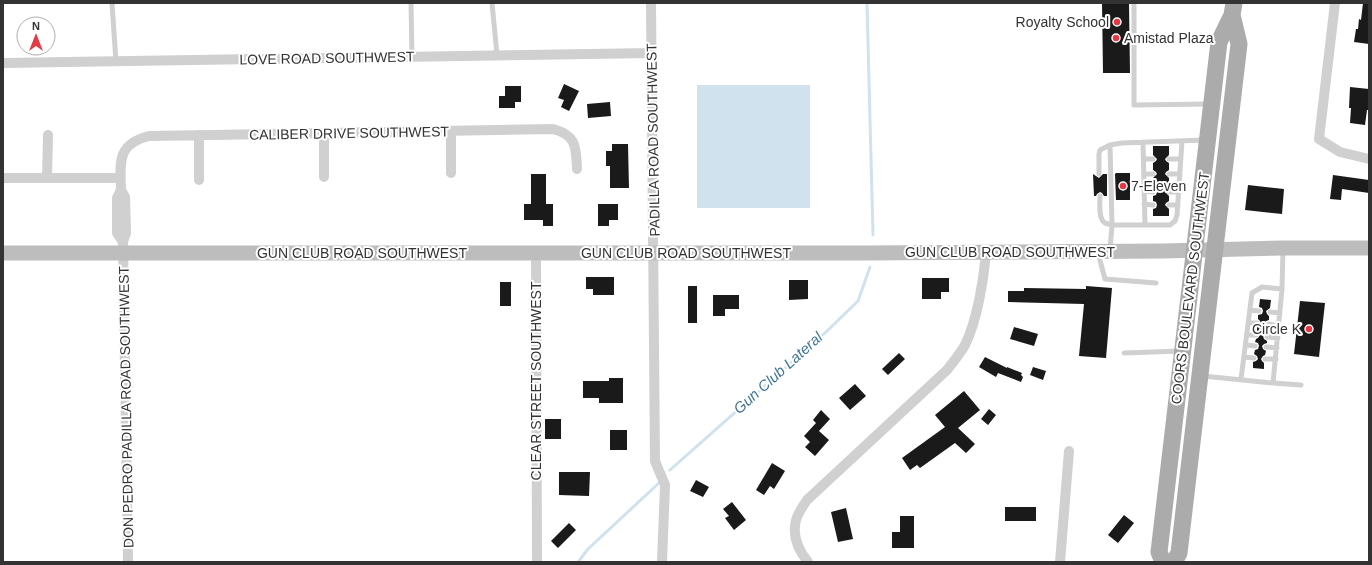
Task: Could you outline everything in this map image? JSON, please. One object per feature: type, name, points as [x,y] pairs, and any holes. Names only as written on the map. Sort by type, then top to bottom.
[{"type":"main road","name":"COORS BOULEVARD SOUTHWEST","points":[[1163,562],[1159,552],[1219,42],[1233,9]]},
{"type":"main road","name":"COORS BOULEVARD SOUTHWEST","points":[[1174,562],[1179,554],[1239,44],[1233,9]]},
{"type":"street","name":"PADILLA ROAD SOUTHWEST","points":[[651,3],[655,461],[665,485],[662,562]]},
{"type":"street","points":[[1335,3],[1318,139],[1340,152],[1369,159]]},
{"type":"street","name":"LOVE ROAD SOUTHWEST","points":[[3,63],[652,53]]},
{"type":"street","name":"CALIBER DRIVE SOUTHWEST","points":[[123,247],[126,233],[125,198],[120,190],[122,157],[125,150],[131,143],[139,138],[149,136],[553,129],[562,131],[568,135],[575,147],[578,170]]},
{"type":"street","points":[[451,131],[452,173]]},
{"type":"street","points":[[324,133],[324,178]]},
{"type":"street","points":[[47,178],[48,135]]},
{"type":"street","points":[[199,135],[199,180]]},
{"type":"street","points":[[3,178],[120,178]]},
{"type":"street","name":"GUN CLUB ROAD SOUTHWEST","points":[[3,253],[123,247],[536,253],[986,252],[1369,248]]},
{"type":"street","name":"DON PEDRO PADILLA ROAD SOUTHWEST","points":[[123,247],[128,562]]},
{"type":"street","points":[[808,562],[801,554],[796,544],[796,520],[800,511],[807,500],[947,370],[957,358],[965,344],[972,326],[984,278],[986,252]]},
{"type":"street","name":"CLEAR STREET SOUTHWEST","points":[[536,253],[537,562]]},
{"type":"street","points":[[1060,562],[1069,451]]},
{"type":"lane","points":[[112,3],[116,62]]},
{"type":"lane","points":[[411,3],[412,57]]},
{"type":"lane","points":[[492,3],[497,55]]},
{"type":"lane","points":[[1134,3],[1134,105],[1212,104]]},
{"type":"lane","points":[[1099,174],[1100,150],[1110,145],[1122,143],[1208,140]]},
{"type":"lane","points":[[1100,196],[1102,220],[1104,223],[1112,225],[1170,225],[1175,221],[1177,215],[1182,141]]},
{"type":"lane","points":[[1144,142],[1145,225]]},
{"type":"lane","points":[[1110,145],[1112,225],[1104,251],[1105,279],[1156,283]]},
{"type":"lane","points":[[1144,159],[1153,159]]},
{"type":"lane","points":[[1169,159],[1181,159]]},
{"type":"lane","points":[[1144,174],[1153,174]]},
{"type":"lane","points":[[1169,174],[1180,174]]},
{"type":"lane","points":[[1144,191],[1153,192]]},
{"type":"lane","points":[[1169,192],[1179,192]]},
{"type":"lane","points":[[1144,204],[1153,205]]},
{"type":"lane","points":[[1169,205],[1178,205]]},
{"type":"lane","points":[[1273,383],[1279,326],[1284,248]]},
{"type":"lane","points":[[1241,380],[1252,293],[1262,287],[1282,289]]},
{"type":"lane","points":[[1250,310],[1259,311]]},
{"type":"lane","points":[[1270,312],[1280,312]]},
{"type":"lane","points":[[1248,323],[1257,324]]},
{"type":"lane","points":[[1269,324],[1279,326]]},
{"type":"lane","points":[[1247,335],[1256,336]]},
{"type":"lane","points":[[1267,337],[1278,338]]},
{"type":"lane","points":[[1246,345],[1255,346]]},
{"type":"lane","points":[[1266,347],[1277,348]]},
{"type":"lane","points":[[1124,352],[1183,351]]},
{"type":"lane","points":[[1244,357],[1254,358]]},
{"type":"lane","points":[[1265,359],[1276,359]]},
{"type":"lane","points":[[1200,375],[1301,385]]},
{"type":"water","points":[[697,85],[810,85],[810,208],[697,208]]},
{"type":"building","name":"Amistad Plaza","points":[[1102,3],[1129,3],[1130,73],[1103,73]]},
{"type":"building","points":[[1363,3],[1369,3],[1369,44],[1354,42],[1359,19],[1361,20]]},
{"type":"building","points":[[564,84],[579,91],[569,111],[561,107],[564,100],[558,98]]},
{"type":"building","points":[[505,86],[521,86],[521,102],[515,102],[515,108],[499,108],[499,96],[505,96]]},
{"type":"building","points":[[1350,87],[1369,89],[1369,110],[1367,110],[1365,125],[1350,123]]},
{"type":"building","points":[[610,102],[611,116],[588,118],[587,104]]},
{"type":"building","points":[[612,144],[628,144],[629,188],[610,188],[610,166],[606,166],[606,151],[612,151]]},
{"type":"building","points":[[1153,146],[1169,146],[1169,155],[1165,159],[1169,163],[1169,170],[1165,174],[1169,178],[1169,188],[1165,192],[1169,196],[1169,201],[1165,205],[1169,209],[1169,216],[1153,216],[1153,209],[1156,208],[1157,205],[1156,202],[1153,201],[1153,196],[1156,195],[1157,192],[1156,189],[1153,188],[1153,178],[1157,174],[1153,170],[1153,163],[1157,159],[1153,155]]},
{"type":"building","name":"7-Eleven","points":[[1116,173],[1130,173],[1130,200],[1116,200]]},
{"type":"building","points":[[531,174],[546,174],[546,204],[553,204],[553,226],[543,226],[543,220],[524,220],[524,204],[531,204]]},
{"type":"building","points":[[1093,174],[1099,178],[1103,174],[1107,174],[1107,196],[1104,196],[1100,192],[1094,196]]},
{"type":"building","points":[[1333,175],[1369,180],[1369,193],[1342,189],[1341,200],[1330,199]]},
{"type":"building","points":[[1248,185],[1284,189],[1282,214],[1245,210]]},
{"type":"building","points":[[598,204],[618,204],[618,220],[609,220],[609,226],[598,226]]},
{"type":"building","points":[[586,277],[614,277],[614,295],[593,295],[593,289],[586,289]]},
{"type":"building","points":[[922,278],[949,278],[949,292],[941,292],[941,299],[922,299]]},
{"type":"building","points":[[789,280],[808,280],[808,299],[789,300]]},
{"type":"building","points":[[500,282],[511,282],[511,306],[500,306]]},
{"type":"building","points":[[688,286],[697,286],[697,323],[688,323]]},
{"type":"building","points":[[1086,286],[1112,288],[1106,358],[1079,356],[1084,304],[1008,302],[1008,291],[1024,291],[1024,288],[1086,289]]},
{"type":"building","points":[[713,295],[739,295],[739,309],[725,309],[725,316],[713,316]]},
{"type":"building","name":"Circle K","points":[[1260,299],[1271,300],[1270,308],[1266,311],[1269,316],[1269,320],[1266,321],[1265,324],[1268,328],[1268,333],[1263,336],[1267,341],[1267,343],[1262,346],[1266,351],[1265,355],[1261,359],[1264,363],[1264,369],[1253,368],[1253,362],[1258,359],[1254,354],[1255,350],[1258,349],[1259,346],[1258,343],[1255,342],[1260,335],[1257,331],[1257,327],[1261,323],[1258,319],[1258,315],[1262,314],[1263,311],[1262,308],[1259,307]]},
{"type":"building","name":"Circle K","points":[[1300,301],[1325,303],[1319,357],[1294,354]]},
{"type":"building","points":[[1014,327],[1038,334],[1034,346],[1010,339]]},
{"type":"building","points":[[899,353],[905,359],[888,375],[882,369]]},
{"type":"building","points":[[985,357],[1007,368],[1022,373],[1021,375],[1023,377],[1021,382],[998,373],[996,377],[979,367]]},
{"type":"building","points":[[1033,367],[1046,371],[1043,380],[1030,375]]},
{"type":"building","points":[[609,378],[623,378],[623,403],[599,403],[599,398],[583,398],[583,381],[609,381]]},
{"type":"building","points":[[855,384],[866,396],[850,410],[839,398]]},
{"type":"building","points":[[964,391],[980,410],[958,428],[975,444],[966,453],[955,443],[920,468],[917,465],[910,470],[902,458],[945,427],[935,415]]},
{"type":"building","points":[[989,409],[996,415],[988,425],[981,419]]},
{"type":"building","points":[[821,410],[830,419],[819,431],[829,440],[815,456],[805,447],[810,442],[804,436],[816,423],[813,420]]},
{"type":"building","points":[[545,419],[561,419],[561,439],[545,439]]},
{"type":"building","points":[[610,430],[627,430],[627,450],[610,450]]},
{"type":"building","points":[[772,463],[785,471],[774,489],[770,486],[764,495],[756,490]]},
{"type":"building","points":[[559,472],[590,472],[589,496],[559,495]]},
{"type":"building","points":[[696,480],[709,487],[703,497],[690,491]]},
{"type":"building","points":[[732,502],[746,520],[734,530],[725,518],[729,516],[723,509]]},
{"type":"building","points":[[1005,507],[1036,507],[1036,521],[1005,521]]},
{"type":"building","points":[[846,508],[853,539],[838,542],[831,512]]},
{"type":"building","points":[[1124,515],[1134,523],[1118,543],[1108,535]]},
{"type":"building","points":[[900,516],[914,516],[914,548],[892,548],[892,532],[900,532]]},
{"type":"building","points":[[569,523],[576,530],[558,548],[551,541]]},
{"type":"waterway","name":"Gun Club Lateral","points":[[867,3],[873,235]]},
{"type":"waterway","name":"Gun Club Lateral","points":[[670,470],[826,332],[858,301],[870,267]]},
{"type":"waterway","name":"Gun Club Lateral","points":[[578,562],[588,549],[659,483]]},
{"type":"place","name":"Royalty School","points":[[1117,22]]},
{"type":"place","name":"Amistad Plaza","points":[[1116,38]]},
{"type":"place","name":"7-Eleven","points":[[1123,186]]},
{"type":"place","name":"Circle K","points":[[1309,329]]}]
